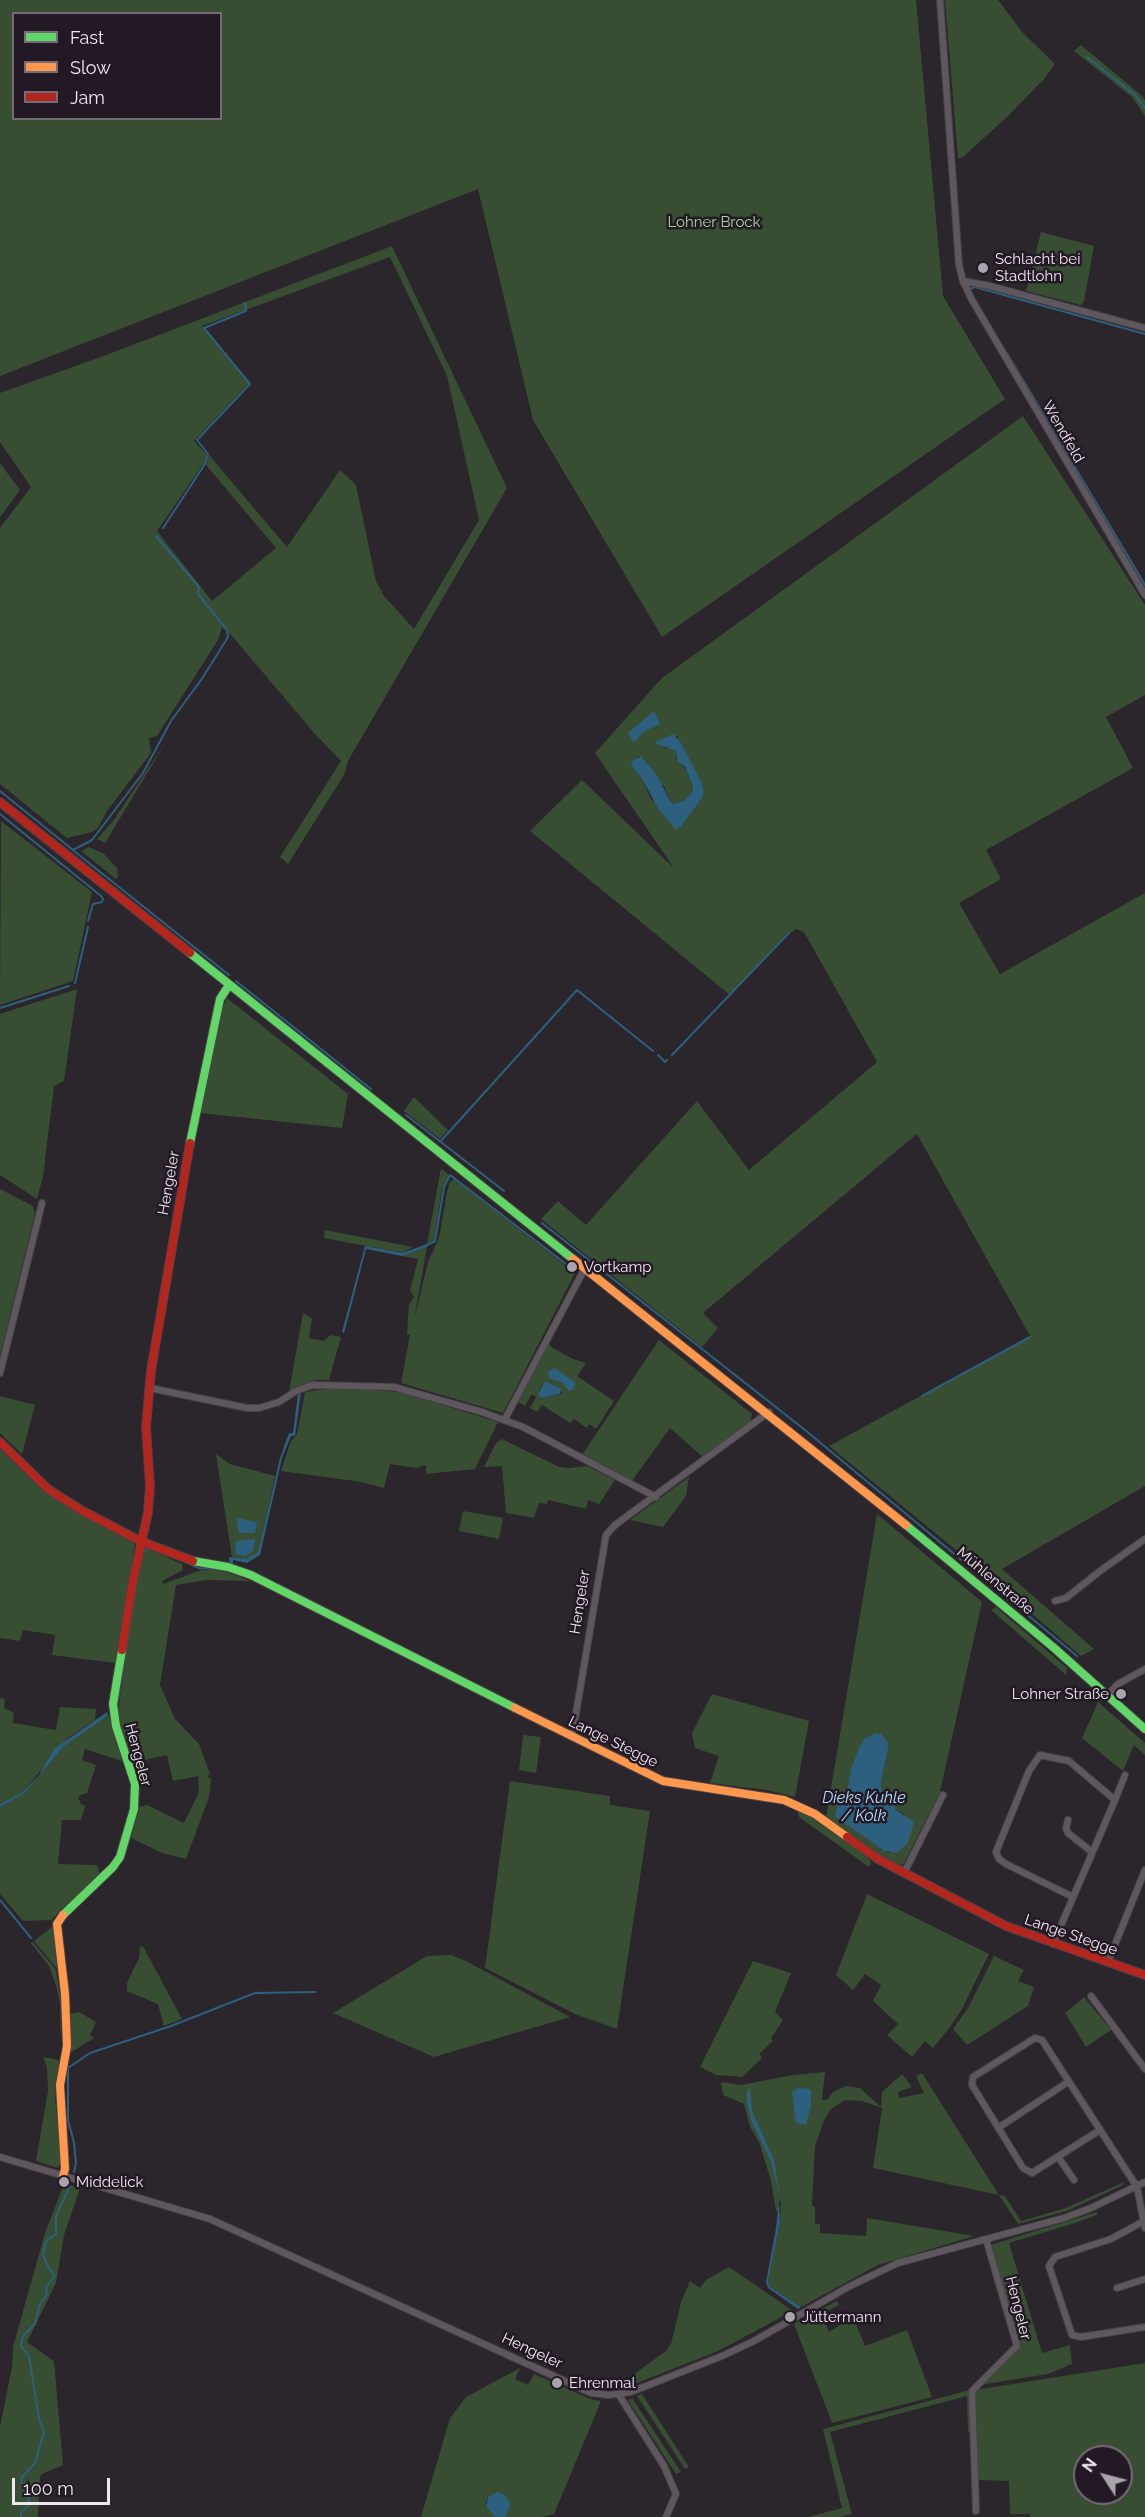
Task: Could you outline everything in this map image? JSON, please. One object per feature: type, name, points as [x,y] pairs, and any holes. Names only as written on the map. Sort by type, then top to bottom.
[{"type":"street","name":"Wendfeld","points":[[940,0],[959,265],[963,280],[972,300],[1145,595]]},
{"type":"street","points":[[963,280],[1145,328]]},
{"type":"street","name":"Mühlenstraße","points":[[0,802],[769,1412],[979,1584],[1145,1729]]},
{"type":"street","name":"Hengeler","points":[[63,2176],[60,2085],[67,2046],[67,2028],[57,1924],[64,1913],[113,1867],[120,1857],[132,1822],[135,1784],[116,1726],[113,1704],[140,1541],[150,1498],[146,1427],[150,1388],[187,1155],[220,999],[229,985]]},
{"type":"street","points":[[0,1373],[42,1203]]},
{"type":"street","points":[[505,1419],[585,1268]]},
{"type":"street","points":[[150,1388],[247,1408],[259,1408],[279,1402],[296,1391],[313,1385],[385,1386],[505,1419],[656,1497]]},
{"type":"street","name":"Hengeler","points":[[572,1737],[603,1541],[610,1530],[769,1412]]},
{"type":"street","name":"Lange Stegge","points":[[0,1442],[48,1489],[81,1510],[140,1541],[192,1562],[228,1566],[251,1575],[663,1781],[784,1800],[814,1814],[878,1859],[1006,1926],[1145,1975]]},
{"type":"street","points":[[1056,1601],[1066,1598],[1145,1539]]},
{"type":"street","points":[[1106,1695],[1118,1684],[1145,1669]]},
{"type":"street","points":[[1073,1897],[1006,1864],[999,1859],[996,1852],[1029,1771],[1040,1755],[1069,1761],[1115,1800]]},
{"type":"street","points":[[1053,1944],[1125,1775]]},
{"type":"street","points":[[904,1873],[943,1796]]},
{"type":"street","points":[[1068,1820],[1066,1829],[1068,1833],[1092,1852]]},
{"type":"street","points":[[1108,1962],[1145,1870]]},
{"type":"street","points":[[1091,1996],[1145,2069]]},
{"type":"street","points":[[1100,2130],[1032,2173],[1023,2168],[998,2128],[972,2085],[973,2077],[1035,2038],[1042,2040],[1137,2187],[1144,2224],[1112,2239],[1055,2257],[1049,2266],[1072,2335],[1081,2337],[1145,2327]]},
{"type":"street","points":[[998,2128],[1068,2082]]},
{"type":"street","name":"Hengeler","points":[[0,2157],[210,2219],[591,2393],[619,2395],[653,2384],[754,2341],[898,2263],[1091,2208],[1145,2182]]},
{"type":"street","points":[[1058,2157],[1074,2180]]},
{"type":"street","name":"Hengeler","points":[[976,2511],[972,2391],[1017,2346],[986,2239]]},
{"type":"street","points":[[1117,2288],[1145,2279]]},
{"type":"street","points":[[619,2395],[664,2466],[676,2494],[666,2517]]},
{"type":"green space","name":"Lohner Brock","points":[[0,0],[916,0],[943,296],[1005,399],[662,637],[533,420],[478,189],[0,376]]},
{"type":"green space","points":[[945,0],[998,0],[1023,33],[1055,64],[1044,79],[1008,116],[958,159]]},
{"type":"green space","points":[[1081,45],[1141,95],[1145,100],[1145,116],[1132,97],[1074,51]]},
{"type":"green space","points":[[1041,232],[1094,246],[1084,301],[1081,305],[1026,291]]},
{"type":"green space","points":[[392,246],[507,488],[348,761],[344,775],[288,864],[280,857],[341,761],[222,627],[218,640],[157,736],[149,738],[151,753],[107,811],[98,828],[92,832],[67,838],[0,784],[0,528],[31,487],[0,442],[0,393]],"holes":[[[390,257],[447,376],[479,520],[414,629],[384,596],[376,581],[356,485],[340,470],[287,547],[209,455],[206,465],[276,548],[212,601],[157,531],[204,463],[207,455],[194,441],[249,383],[202,326]]]},
{"type":"green space","points":[[1023,416],[1145,605],[1145,695],[1106,717],[1133,768],[986,850],[1001,879],[959,903],[1000,974],[1145,893],[1145,1486],[1002,1569],[1094,1649],[1081,1656],[829,1446],[1030,1336],[917,1134],[703,1313],[718,1328],[702,1347],[541,1219],[558,1201],[586,1225],[697,1101],[749,1170],[877,1062],[804,932],[796,929],[789,932],[730,995],[530,831],[582,780],[674,868],[595,753],[662,678]],"holes":[[[677,736],[704,791],[702,798],[683,824],[651,799],[642,779],[631,765],[638,756],[643,758],[657,775],[659,783],[664,786],[670,801],[674,804],[685,800],[693,787],[686,770],[676,759],[676,751],[663,748]]]},
{"type":"green space","points":[[0,463],[20,490],[0,517]]},
{"type":"green space","points":[[166,742],[105,843],[97,839],[113,821]]},
{"type":"green space","points":[[1,821],[92,892],[73,981],[0,1005]]},
{"type":"green space","points":[[89,847],[104,854],[117,868],[116,879],[81,851]]},
{"type":"green space","points":[[77,989],[64,1081],[54,1086],[43,1177],[37,1199],[0,1175],[0,1014]]},
{"type":"green space","points":[[227,998],[348,1094],[342,1128],[201,1113],[219,1015]]},
{"type":"green space","points":[[414,1097],[448,1130],[440,1139],[404,1111]]},
{"type":"green space","points":[[441,1168],[449,1175],[442,1188],[434,1240],[427,1244]]},
{"type":"green space","points":[[454,1179],[575,1273],[503,1413],[401,1383],[410,1335],[407,1334],[409,1304],[414,1297],[410,1290],[418,1259],[402,1256],[427,1247],[414,1320],[428,1262],[439,1238],[447,1192],[450,1182]]},
{"type":"green space","points":[[0,1189],[33,1206],[35,1213],[0,1356]]},
{"type":"green space","points":[[325,1230],[413,1247],[402,1253],[324,1238]]},
{"type":"green space","points":[[303,1313],[312,1318],[309,1338],[323,1341],[331,1335],[341,1337],[329,1380],[316,1380],[289,1392]]},
{"type":"green space","points":[[659,1340],[752,1414],[749,1424],[703,1457],[670,1428],[632,1481],[582,1455]]},
{"type":"green space","points":[[548,1342],[551,1347],[586,1363],[577,1376],[614,1401],[596,1429],[589,1424],[587,1428],[574,1419],[570,1423],[542,1405],[537,1412],[530,1408],[536,1397],[532,1394],[525,1406],[517,1401]],"holes":[[[545,1381],[562,1392],[561,1394],[541,1398],[539,1390]]]},
{"type":"green space","points":[[355,1389],[400,1392],[498,1422],[475,1469],[426,1474],[426,1465],[416,1468],[390,1464],[384,1488],[362,1482],[281,1471],[291,1441],[297,1434],[305,1392]]},
{"type":"green space","points":[[0,1396],[35,1405],[22,1454],[0,1433]]},
{"type":"green space","points":[[502,1439],[559,1467],[587,1466],[615,1480],[599,1504],[588,1500],[586,1509],[548,1500],[547,1504],[539,1503],[534,1518],[506,1513],[502,1466],[484,1467],[496,1443]]},
{"type":"green space","points":[[0,1449],[41,1488],[78,1513],[134,1543],[115,1663],[52,1655],[55,1635],[23,1630],[20,1641],[0,1638]]},
{"type":"green space","points":[[216,1454],[230,1464],[275,1476],[258,1553],[247,1560],[232,1557]]},
{"type":"green space","points":[[689,1477],[686,1496],[663,1527],[630,1520]]},
{"type":"green space","points":[[463,1511],[503,1518],[499,1539],[459,1531]]},
{"type":"green space","points":[[877,1514],[982,1602],[940,1792],[904,1863],[900,1866],[877,1855],[826,1818]],"holes":[[[889,1744],[881,1783],[882,1791],[895,1803],[895,1809],[904,1814],[910,1830],[908,1842],[889,1853],[835,1817],[842,1795],[848,1786],[850,1772]]]},
{"type":"green space","points":[[145,1549],[182,1564],[183,1570],[162,1581],[163,1584],[201,1570],[220,1569],[250,1581],[206,1580],[176,1585],[160,1685],[175,1719],[199,1744],[210,1774],[207,1776],[211,1779],[209,1797],[186,1859],[162,1853],[131,1838],[139,1807],[147,1805],[184,1823],[199,1792],[198,1776],[173,1781],[167,1755],[136,1762],[132,1760],[119,1728],[118,1714],[136,1579],[141,1552]]},
{"type":"green space","points":[[996,1607],[1067,1668],[1066,1675],[991,1610]]},
{"type":"green space","points":[[712,1694],[809,1721],[795,1797],[767,1790],[710,1783],[719,1756],[695,1748],[692,1733]]},
{"type":"green space","points":[[0,1698],[5,1699],[4,1708],[14,1713],[13,1723],[56,1730],[60,1707],[96,1709],[95,1720],[68,1738],[23,1792],[0,1804]]},
{"type":"green space","points":[[1098,1702],[1145,1743],[1145,1755],[1134,1745],[1123,1771],[1082,1738]]},
{"type":"green space","points":[[108,1713],[125,1762],[85,1749],[82,1760],[96,1765],[87,1793],[78,1798],[85,1806],[81,1820],[62,1820],[58,1864],[97,1865],[100,1875],[51,1920],[23,1921],[0,1894],[0,1807],[25,1793],[63,1747]]},
{"type":"green space","points":[[523,1735],[541,1737],[536,1773],[519,1770]]},
{"type":"green space","points":[[510,1781],[610,1796],[610,1805],[650,1811],[617,2029],[575,2014],[485,1968]]},
{"type":"green space","points":[[802,1811],[865,1854],[871,1862],[869,1867],[799,1817],[798,1812]]},
{"type":"green space","points":[[867,1894],[989,1954],[961,2011],[950,2027],[933,2048],[925,2041],[912,2057],[887,2035],[898,2024],[873,2001],[881,1985],[865,1974],[853,1990],[836,1975]]},
{"type":"green space","points":[[52,1927],[54,1928],[57,1969],[34,1941]]},
{"type":"green space","points":[[33,1942],[56,1970],[61,2003],[61,2049],[60,2003],[55,1982],[49,1966],[31,1943]]},
{"type":"green space","points":[[140,1946],[144,1948],[182,2019],[164,2026],[158,2004],[127,1991],[127,1983],[139,1958]]},
{"type":"green space","points":[[451,1955],[570,2017],[434,2057],[333,2013],[427,1956]]},
{"type":"green space","points":[[994,1956],[1024,1970],[1018,1981],[1034,1987],[1028,2006],[967,2045],[953,2029],[968,2008]]},
{"type":"green space","points":[[753,1961],[791,1973],[775,2012],[783,2020],[771,2038],[773,2041],[759,2054],[762,2058],[742,2077],[716,2075],[700,2067]]},
{"type":"green space","points":[[1084,1997],[1111,2030],[1086,2047],[1065,2013]]},
{"type":"green space","points":[[79,2012],[96,2022],[90,2035],[94,2038],[70,2053],[68,2051],[70,2014]]},
{"type":"green space","points":[[43,2057],[59,2060],[55,2098],[62,2157],[58,2168],[36,2161],[48,2091],[47,2067]]},
{"type":"green space","points":[[825,2072],[822,2100],[827,2100],[833,2092],[846,2086],[860,2088],[881,2107],[882,2092],[902,2074],[912,2087],[898,2092],[899,2098],[924,2093],[916,2076],[922,2073],[999,2195],[873,2168],[882,2108],[862,2101],[845,2100],[831,2109],[825,2118],[815,2146],[812,2206],[815,2207],[815,2224],[820,2224],[820,2233],[866,2236],[867,2218],[974,2236],[878,2265],[801,2307],[770,2287],[768,2282],[780,2222],[781,2202],[779,2201],[779,2212],[776,2211],[771,2181],[759,2142],[750,2127],[744,2104],[723,2095],[721,2082],[741,2085],[793,2075]]},
{"type":"green space","points":[[1124,2182],[1123,2185],[1067,2211],[1018,2224],[999,2195],[1005,2196],[1021,2221],[1066,2208]]},
{"type":"green space","points":[[64,2184],[80,2188],[64,2235],[56,2283],[27,2342],[54,2361],[63,2465],[40,2477],[38,2517],[0,2517],[0,2427],[12,2367],[13,2347],[45,2233]]},
{"type":"green space","points":[[1097,2212],[1097,2215],[1075,2223],[1009,2243],[1042,2353],[1070,2345],[1072,2364],[1048,2374],[980,2385],[1020,2347],[990,2245]]},
{"type":"green space","points":[[729,2267],[793,2311],[718,2351],[622,2389],[637,2372],[666,2351],[671,2344],[681,2302],[690,2281],[700,2288],[706,2280]]},
{"type":"green space","points":[[837,2301],[839,2305],[821,2314],[829,2332],[853,2317],[865,2346],[907,2330],[932,2397],[832,2423],[794,2324]]},
{"type":"green space","points":[[1145,2363],[1145,2517],[1030,2517],[1030,2514],[1010,2514],[1009,2481],[977,2480],[975,2390]]},
{"type":"green space","points":[[520,2368],[515,2379],[528,2385],[534,2374],[590,2399],[601,2401],[554,2514],[542,2517],[505,2517],[510,2508],[503,2494],[488,2497],[486,2502],[486,2507],[496,2517],[421,2517],[450,2418],[466,2397]]},
{"type":"green space","points":[[970,2390],[971,2433],[968,2431],[967,2396],[830,2432],[852,2514],[840,2517],[808,2517],[842,2508],[823,2429]]},
{"type":"green space","points":[[642,2394],[689,2467],[685,2469],[637,2396]]},
{"type":"green space","points":[[632,2398],[681,2472],[676,2474],[628,2400]]},
{"type":"water","points":[[654,711],[660,724],[643,732],[634,743],[628,733]]},
{"type":"water","points":[[673,734],[680,741],[704,791],[702,798],[676,830],[659,810],[642,779],[631,765],[632,761],[641,756],[657,775],[670,801],[674,804],[685,800],[693,787],[685,767],[677,761],[676,751],[654,743]]},
{"type":"water","points":[[427,1244],[427,1247],[402,1256],[366,1249],[344,1333],[342,1332],[365,1246],[402,1253]]},
{"type":"water","points":[[554,1368],[575,1382],[574,1389],[569,1391],[563,1383],[549,1378],[548,1372]]},
{"type":"water","points":[[545,1381],[561,1389],[560,1394],[541,1398],[538,1394]]},
{"type":"water","points":[[301,1392],[295,1436],[291,1436],[282,1458],[260,1555],[247,1563],[233,1560],[233,1565],[230,1564],[229,1557],[247,1559],[258,1552],[280,1458],[289,1433],[293,1433],[298,1394]]},
{"type":"water","points":[[236,1518],[257,1522],[255,1533],[239,1533]]},
{"type":"water","points":[[255,1539],[253,1551],[245,1556],[235,1554],[236,1541]]},
{"type":"water","points":[[107,1712],[107,1716],[63,1747],[25,1793],[0,1807],[0,1804],[23,1792],[39,1775],[54,1749]]},
{"type":"water","name":"Dieks Kuhle / Kolk","points":[[876,1733],[881,1734],[889,1744],[881,1783],[882,1791],[896,1803],[895,1809],[914,1822],[908,1843],[897,1853],[885,1851],[835,1817],[838,1803],[848,1786],[850,1772],[859,1748],[864,1739]]},
{"type":"water","points":[[750,2087],[752,2111],[774,2160],[780,2197],[771,2162],[751,2120],[747,2103],[747,2091]]},
{"type":"water","points":[[799,2088],[811,2091],[811,2105],[806,2125],[796,2123],[792,2092]]},
{"type":"water","points":[[779,2201],[780,2222],[768,2282],[770,2287],[801,2307],[798,2309],[768,2288],[766,2282]]},
{"type":"water","points":[[497,2492],[503,2494],[509,2501],[510,2508],[505,2517],[495,2517],[486,2507],[488,2497]]},
{"type":"waterway","points":[[1087,57],[1135,95],[1145,108]]},
{"type":"waterway","points":[[970,289],[975,287],[1145,334]]},
{"type":"waterway","points":[[163,528],[205,464],[208,454],[197,440],[250,384],[204,328],[246,311],[245,303]]},
{"type":"waterway","points":[[1007,353],[1145,585]]},
{"type":"waterway","points":[[0,791],[73,850],[92,840],[143,773],[171,721],[225,642],[228,637],[227,630],[198,594],[199,587],[156,536]]},
{"type":"waterway","points":[[0,814],[101,896],[102,902],[93,904],[88,921]]},
{"type":"waterway","points":[[74,851],[229,975]]},
{"type":"waterway","points":[[75,983],[88,927]]},
{"type":"waterway","points":[[672,1055],[789,933]]},
{"type":"waterway","points":[[236,981],[371,1089]]},
{"type":"waterway","points":[[0,1008],[69,986]]},
{"type":"waterway","points":[[440,1142],[577,990],[653,1051]]},
{"type":"waterway","points":[[658,1055],[665,1062],[667,1060]]},
{"type":"waterway","points":[[406,1115],[504,1191]]},
{"type":"waterway","points":[[425,1246],[435,1241],[444,1187],[450,1175],[575,1271]]},
{"type":"waterway","points":[[542,1223],[805,1430],[1077,1656]]},
{"type":"waterway","points":[[922,1396],[1030,1337]]},
{"type":"waterway","points":[[142,1554],[146,1549],[152,1549]]},
{"type":"waterway","points":[[192,1565],[199,1568],[218,1569]]},
{"type":"waterway","points":[[117,1707],[136,1588]]},
{"type":"waterway","points":[[0,1900],[31,1938]]},
{"type":"waterway","points":[[68,2068],[90,2053],[171,2026],[255,1993],[315,1992]]},
{"type":"waterway","points":[[68,2068],[68,2120],[74,2143],[76,2163],[74,2172]]},
{"type":"waterway","points":[[21,2517],[21,2512],[28,2506],[29,2497],[21,2482],[22,2477],[35,2463],[44,2432],[39,2419],[29,2356],[21,2346],[23,2336],[35,2324],[40,2304],[47,2294],[46,2287],[54,2277],[43,2255],[46,2241],[56,2234],[56,2216],[70,2186]]},
{"type":"traffic: fast","points":[[190,953],[573,1259]]},
{"type":"traffic: fast","points":[[190,1143],[220,999],[229,985]]},
{"type":"traffic: fast","points":[[906,1525],[1053,1647],[1145,1729]]},
{"type":"traffic: fast","points":[[193,1561],[228,1567],[251,1575],[515,1708]]},
{"type":"traffic: fast","points":[[63,1915],[113,1867],[120,1857],[134,1809],[135,1784],[116,1726],[113,1704],[122,1650]]},
{"type":"traffic: slow","points":[[573,1259],[906,1525]]},
{"type":"traffic: slow","points":[[515,1708],[663,1781],[784,1800],[815,1814],[847,1837]]},
{"type":"traffic: slow","points":[[63,1915],[57,1924],[65,1994],[67,2046],[60,2085],[65,2169],[63,2176]]},
{"type":"traffic: jam","points":[[0,802],[190,953]]},
{"type":"traffic: jam","points":[[122,1650],[132,1586],[148,1512],[150,1486],[146,1427],[151,1371],[190,1143]]},
{"type":"traffic: jam","points":[[0,1442],[48,1489],[81,1510],[140,1541],[193,1561]]},
{"type":"traffic: jam","points":[[847,1837],[878,1859],[1006,1926],[1145,1975]]},
{"type":"place","name":"Schlacht bei Stadtlohn","points":[[983,268]]},
{"type":"place","name":"Vortkamp","points":[[572,1267]]},
{"type":"place","name":"Lohner Straße","points":[[1121,1694]]},
{"type":"place","name":"Middelick","points":[[64,2182]]},
{"type":"place","name":"Jüttermann","points":[[790,2317]]},
{"type":"place","name":"Ehrenmal","points":[[557,2383]]}]
